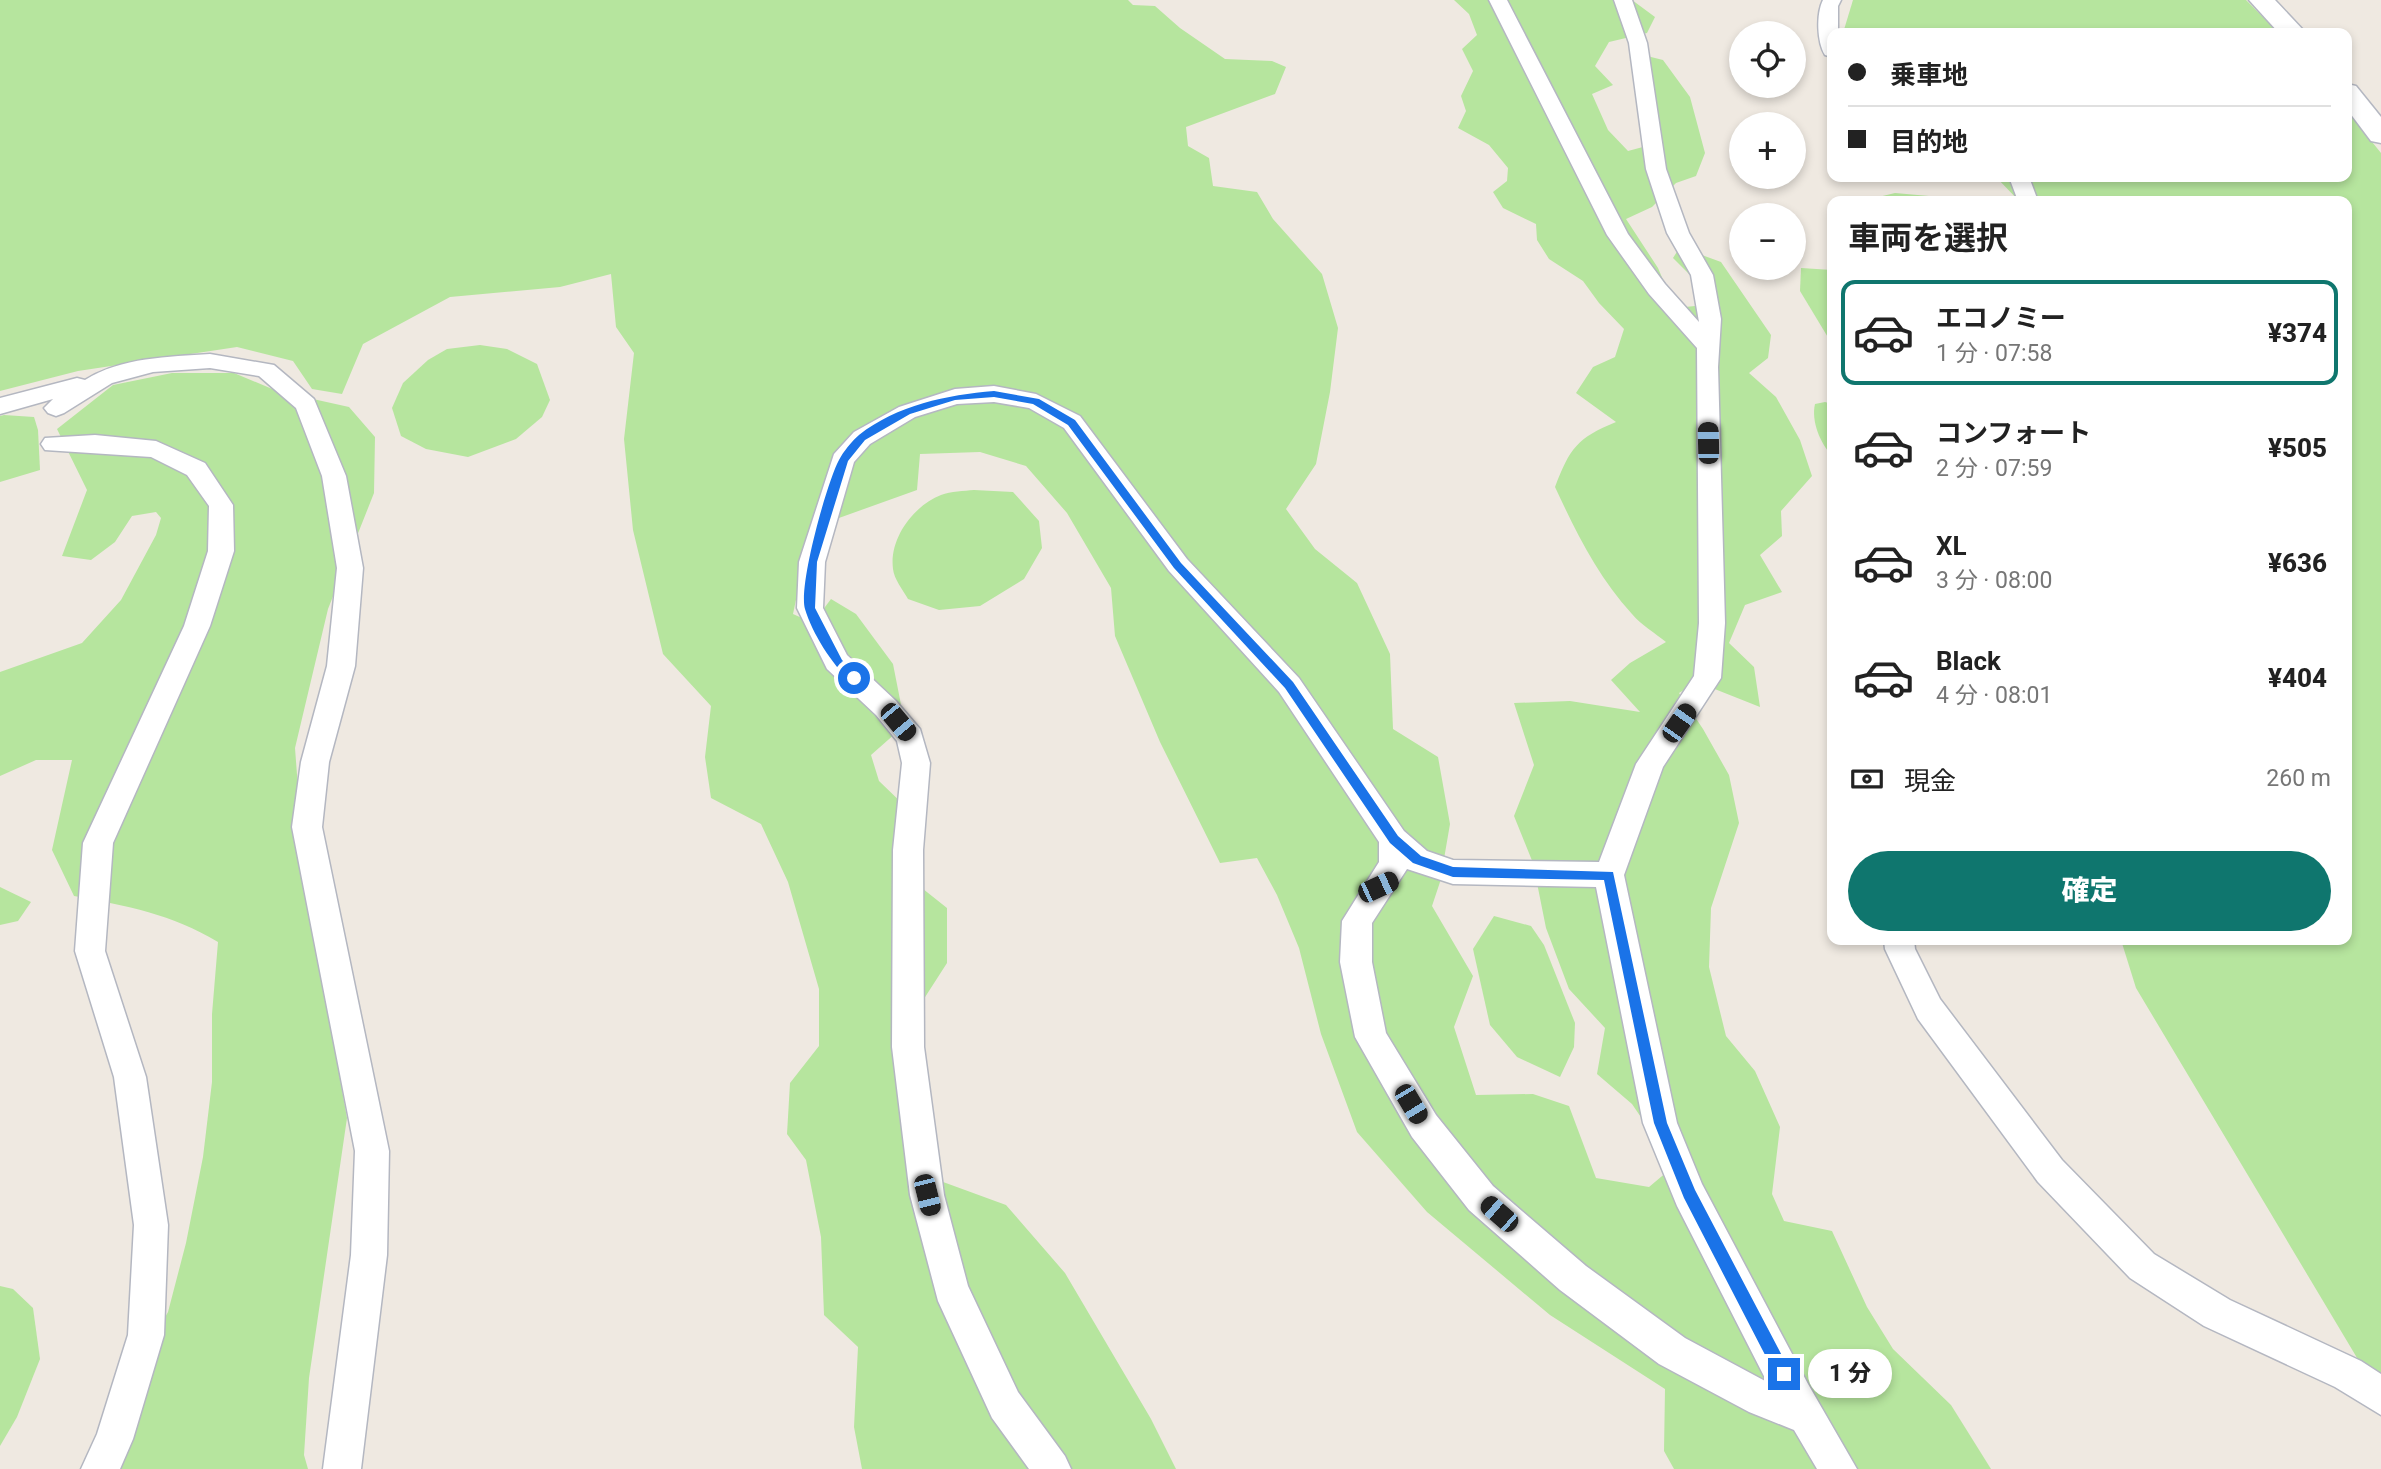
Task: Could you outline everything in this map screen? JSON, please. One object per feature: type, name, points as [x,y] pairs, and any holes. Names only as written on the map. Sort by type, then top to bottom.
[{"type":"street","points":[[2261,0],[2288,28]]},
{"type":"street","points":[[2352,98],[2381,135]]},
{"type":"lane","points":[[1498,0],[1618,235],[1657,289],[1708,347]]},
{"type":"lane","points":[[1623,0],[1638,43],[1656,169],[1678,233],[1702,275],[1710,318],[1708,347],[1712,623],[1707,678],[1650,764],[1609,875],[1660,1123],[1689,1194],[1838,1469]]},
{"type":"lane","points":[[1829,28],[1829,6],[1832,0]]},
{"type":"lane","points":[[0,406],[153,365],[210,361],[266,370],[306,404],[334,476],[350,568],[341,666],[315,762],[307,827],[372,1151],[369,1255],[342,1469]]},
{"type":"lane","points":[[56,408],[104,378]]},
{"type":"lane","points":[[1052,1469],[1005,1405],[951,1289],[927,1195],[907,1021],[908,850],[916,763],[910,737],[886,708],[837,662],[810,608],[812,562],[843,460],[862,438],[907,412],[955,397],[994,394],[1036,402],[1072,422],[1178,565],[1289,685],[1394,839],[1417,860],[1453,872],[1609,875]]},
{"type":"lane","points":[[53,444],[95,443],[156,449],[196,469],[221,505],[221,551],[197,625],[98,843],[90,951],[130,1077],[151,1226],[146,1335],[114,1439],[100,1469]]},
{"type":"lane","points":[[1394,839],[1394,864],[1357,921],[1356,962],[1371,1037],[1424,1126],[1481,1198],[1573,1278],[1672,1351],[1762,1399],[1808,1417]]},
{"type":"lane","points":[[1378,887],[1403,875],[1438,868]]},
{"type":"lane","points":[[1900,945],[1929,1009],[2050,1171],[2142,1265],[2217,1314],[2348,1374],[2381,1396]]},
{"type":"green space","points":[[0,0],[1128,0],[1133,5],[1155,6],[1180,28],[1225,59],[1272,61],[1286,67],[1275,94],[1186,127],[1188,146],[1209,158],[1213,186],[1257,192],[1273,219],[1322,274],[1338,328],[1330,392],[1316,464],[1286,509],[1315,549],[1357,583],[1390,654],[1393,729],[1438,757],[1450,824],[1440,882],[1432,906],[1473,976],[1454,1027],[1476,1095],[1533,1094],[1569,1106],[1596,1178],[1649,1187],[1674,1166],[1632,1104],[1597,1074],[1605,1028],[1569,989],[1546,928],[1533,863],[1514,816],[1534,765],[1514,703],[1570,701],[1640,712],[1611,680],[1630,663],[1666,642],[1636,618],[1609,585],[1580,537],[1555,487],[1576,446],[1592,433],[1616,422],[1576,393],[1593,367],[1615,357],[1624,329],[1599,303],[1583,281],[1549,259],[1537,240],[1536,224],[1503,208],[1493,192],[1507,181],[1508,168],[1489,145],[1458,128],[1466,111],[1461,96],[1473,71],[1462,49],[1477,35],[1469,14],[1454,0],[1632,0],[1655,17],[1647,33],[1609,42],[1595,66],[1613,85],[1592,94],[1608,130],[1628,151],[1654,144],[1639,54],[1663,60],[1690,97],[1705,153],[1696,176],[1676,183],[1652,207],[1626,219],[1658,268],[1675,308],[1705,305],[1704,289],[1673,258],[1680,247],[1721,262],[1729,274],[1729,280],[1733,280],[1771,335],[1768,358],[1749,373],[1776,397],[1800,440],[1812,476],[1781,511],[1782,536],[1760,555],[1782,592],[1745,605],[1729,643],[1754,667],[1760,707],[1697,682],[1679,693],[1729,775],[1739,823],[1711,908],[1709,967],[1726,1036],[1755,1071],[1780,1127],[1772,1194],[1784,1221],[1832,1231],[1867,1307],[1893,1349],[1951,1405],[1991,1469],[1674,1469],[1664,1451],[1665,1389],[1550,1315],[1427,1212],[1357,1132],[1321,1034],[1299,948],[1277,895],[1257,858],[1220,863],[1160,742],[1115,636],[1111,588],[1067,513],[1026,466],[980,452],[920,454],[917,490],[811,528],[793,614],[813,623],[831,599],[856,614],[893,664],[905,725],[871,755],[879,781],[907,808],[903,873],[947,908],[947,963],[891,1050],[924,1175],[1006,1205],[1065,1273],[1151,1419],[1176,1469],[862,1469],[854,1427],[858,1347],[824,1315],[821,1237],[806,1160],[787,1134],[790,1083],[819,1046],[819,989],[788,882],[761,824],[711,798],[705,757],[711,706],[663,654],[633,530],[624,439],[634,353],[616,327],[611,274],[560,287],[450,297],[363,344],[342,394],[312,389],[293,361],[237,347],[78,371],[0,391]]},
{"type":"green space","points":[[1853,0],[2246,0],[2274,28],[1845,28]]},
{"type":"green space","points":[[2352,117],[2381,153],[2381,1398],[2136,988],[2123,945],[2352,945],[2352,196],[2014,196],[2001,182],[2352,182]]},
{"type":"green space","points":[[1895,193],[1929,196],[1883,196]]},
{"type":"green space","points":[[1806,268],[1827,270],[1827,336],[1800,291],[1800,280],[1806,280]]},
{"type":"green space","points":[[480,345],[507,349],[537,364],[550,400],[542,417],[516,439],[468,457],[426,449],[401,436],[392,408],[403,383],[428,360],[447,349]]},
{"type":"green space","points":[[172,373],[234,373],[277,391],[349,407],[375,437],[374,493],[328,609],[295,748],[305,881],[347,1118],[309,1378],[304,1455],[308,1469],[80,1469],[168,1312],[186,1243],[203,1157],[212,1082],[212,1014],[218,942],[166,918],[74,896],[52,850],[72,760],[36,760],[0,776],[0,672],[82,643],[121,600],[156,535],[161,518],[156,512],[132,516],[115,542],[91,560],[62,556],[87,490],[57,429],[113,385]]},
{"type":"green space","points":[[1827,403],[1827,449],[1815,424],[1815,404]]},
{"type":"green space","points":[[0,416],[34,417],[38,430],[40,470],[0,482]]},
{"type":"green space","points":[[974,490],[1013,492],[1039,521],[1042,548],[1024,579],[980,606],[939,610],[908,599],[893,569],[895,546],[905,525],[912,515],[931,500],[949,493]]},
{"type":"green space","points":[[0,887],[31,902],[18,921],[0,925]]},
{"type":"green space","points":[[1494,916],[1531,926],[1544,945],[1575,1023],[1574,1047],[1560,1077],[1517,1057],[1490,1025],[1473,949]]},
{"type":"green space","points":[[0,1286],[13,1289],[33,1308],[40,1359],[17,1417],[0,1446]]},
{"type":"route","points":[[854,678],[837,662],[810,608],[812,562],[843,460],[862,438],[907,412],[955,397],[994,394],[1036,402],[1072,422],[1178,565],[1289,685],[1394,839],[1417,860],[1453,872],[1609,875],[1660,1123],[1689,1194],[1784,1374]]}]
